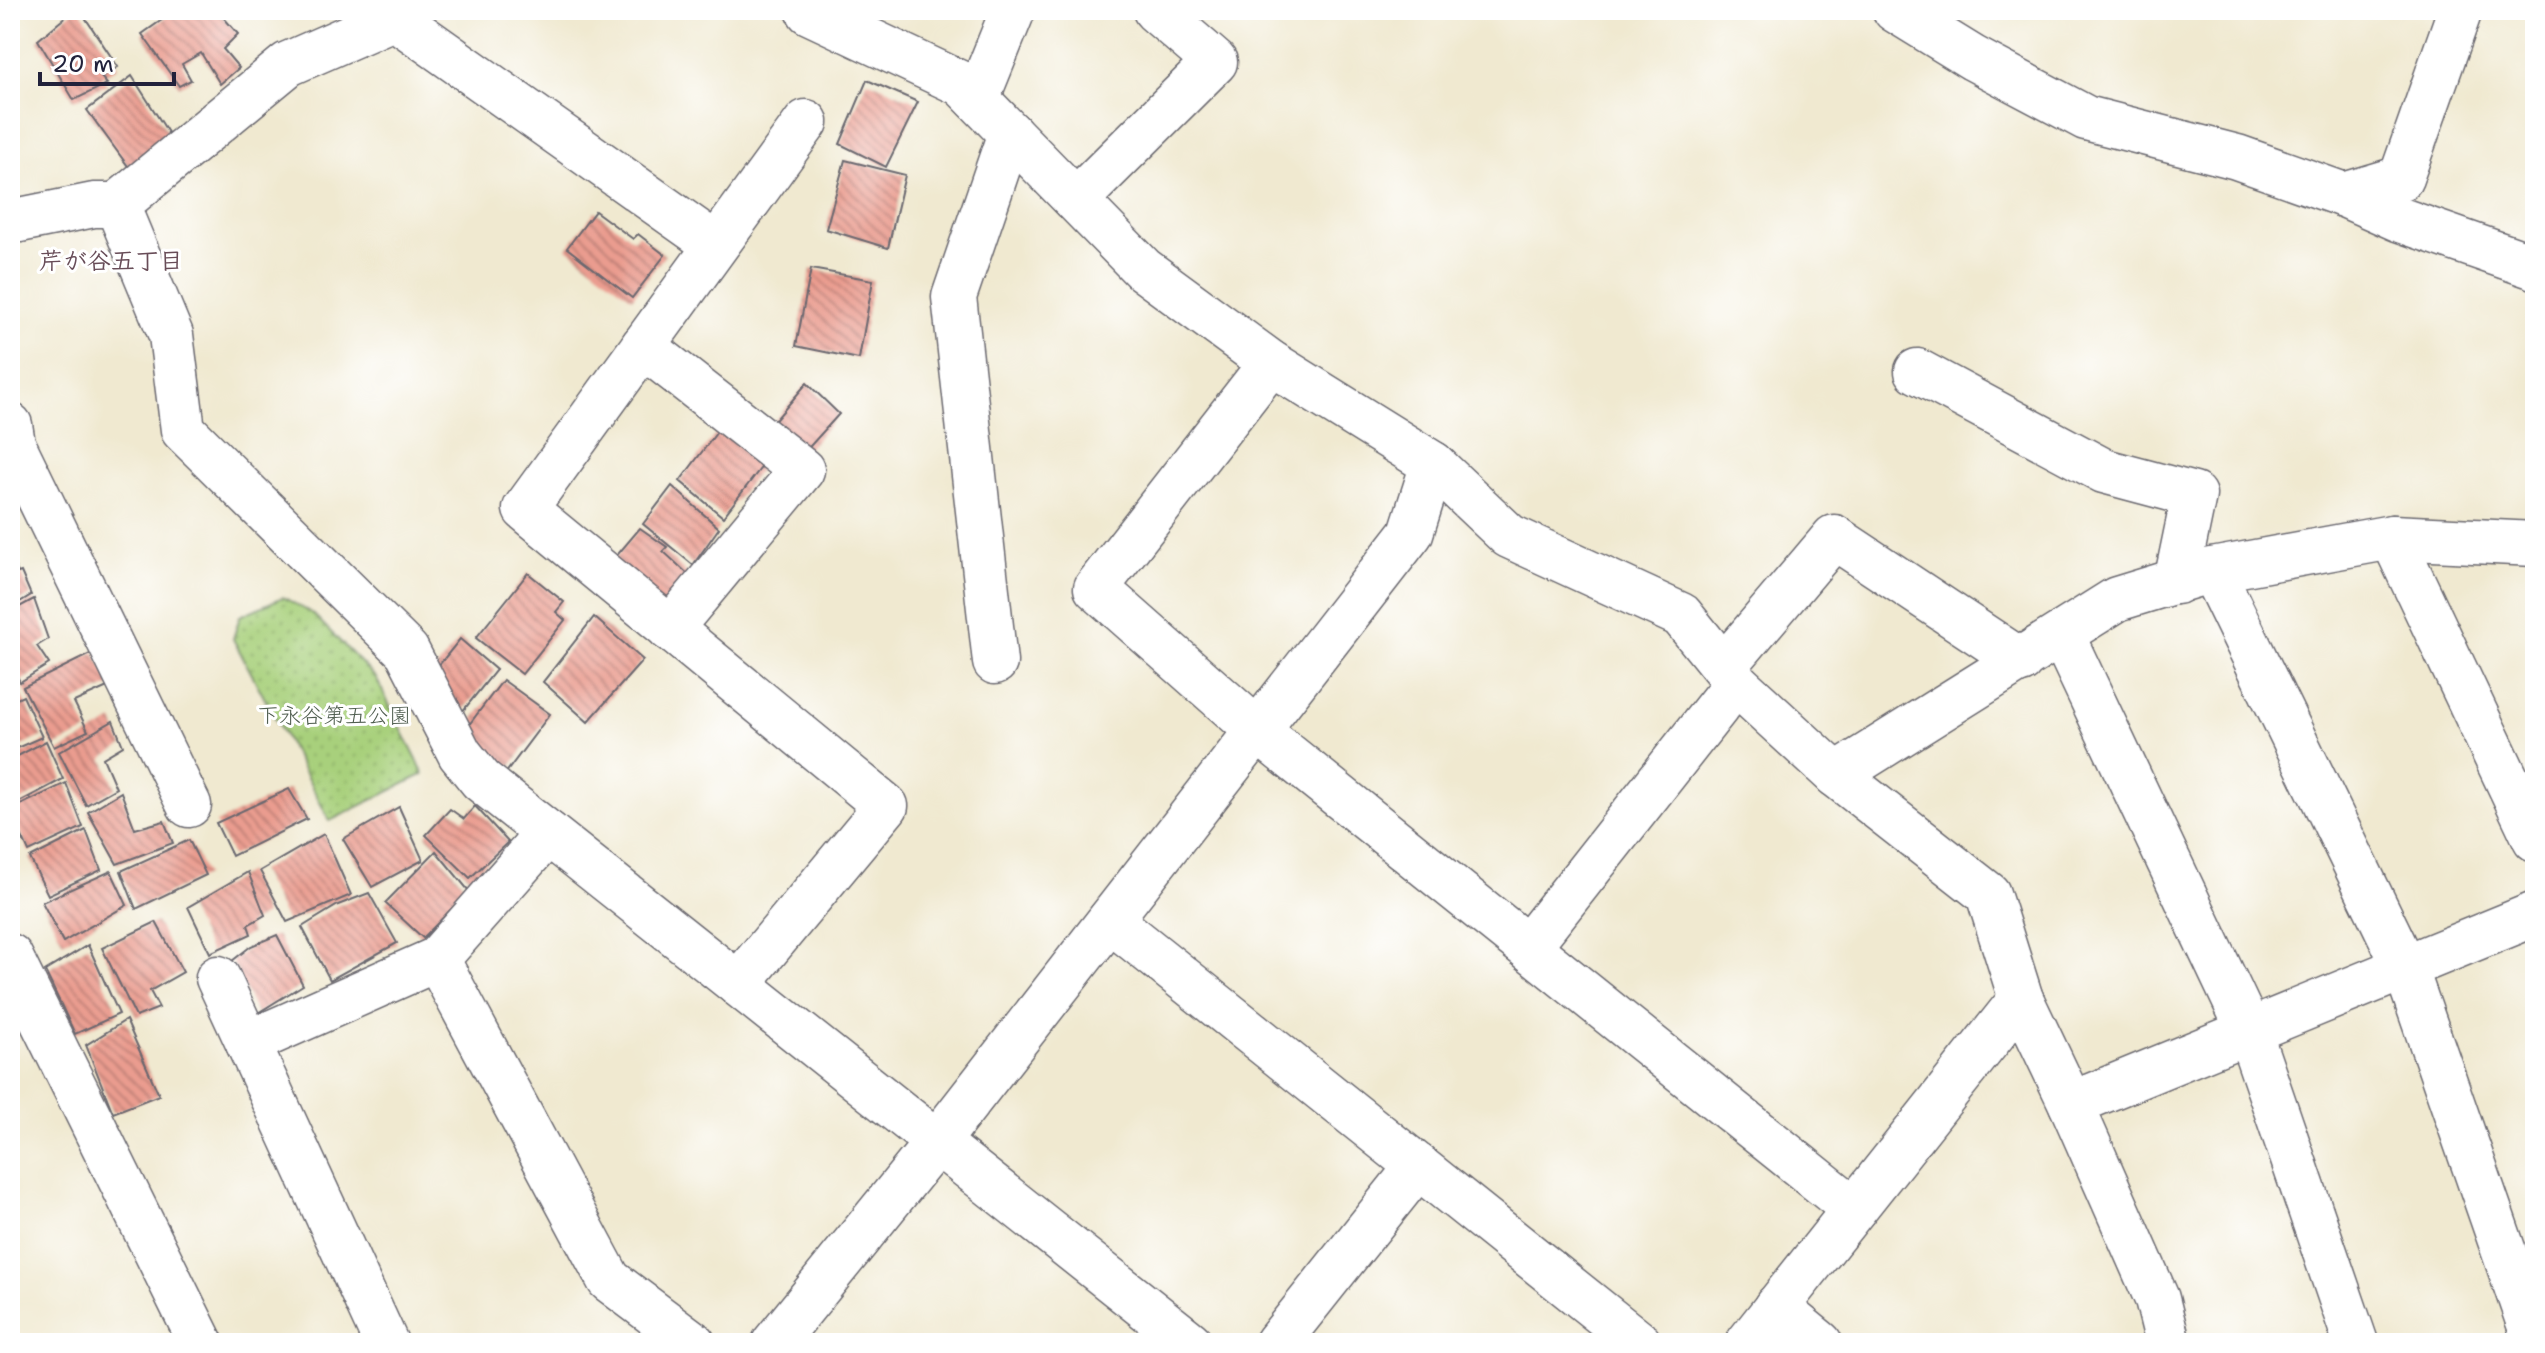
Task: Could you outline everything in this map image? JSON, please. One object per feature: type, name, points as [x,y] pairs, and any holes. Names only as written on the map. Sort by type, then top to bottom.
[{"type":"street","points":[[808,10],[962,84],[1143,269],[1271,363],[1433,464],[1509,536],[1681,615],[1730,675],[1836,775],[1988,894],[2021,999],[2157,1299],[2168,1343]]},
{"type":"street","points":[[977,99],[1013,10]]},
{"type":"street","points":[[1076,200],[1215,62],[1155,10]]},
{"type":"street","points":[[1895,10],[1973,58],[2086,118],[2237,157],[2344,195],[2398,219],[2535,267]]},
{"type":"street","points":[[2344,195],[2401,178],[2460,10]]},
{"type":"street","points":[[10,222],[94,205],[117,205],[288,64],[403,14],[716,245]]},
{"type":"street","points":[[738,984],[886,806],[525,509],[806,122]]},
{"type":"street","points":[[995,662],[954,297],[1010,133]]},
{"type":"street","points":[[117,205],[171,335],[183,430],[407,651],[467,762],[481,780],[1190,1343]]},
{"type":"street","points":[[643,346],[802,470],[670,629]]},
{"type":"street","points":[[1271,363],[1096,588],[1258,731],[1854,1209]]},
{"type":"street","points":[[1917,371],[2104,471],[2194,495],[2194,576],[2405,967],[2535,1341]]},
{"type":"street","points":[[10,425],[13,444],[189,805]]},
{"type":"street","points":[[774,1343],[936,1143],[1411,533],[1433,464]]},
{"type":"street","points":[[1528,947],[1834,537],[2021,661]]},
{"type":"street","points":[[2392,537],[2535,839]]},
{"type":"street","points":[[1836,775],[2117,599],[2194,576],[2392,537],[2535,544]]},
{"type":"street","points":[[2062,635],[2249,1031],[2356,1343]]},
{"type":"street","points":[[248,1043],[437,959],[548,833]]},
{"type":"street","points":[[2071,1104],[2535,914]]},
{"type":"street","points":[[1110,920],[1639,1343]]},
{"type":"street","points":[[10,956],[201,1343]]},
{"type":"street","points":[[437,959],[609,1280],[693,1343]]},
{"type":"street","points":[[218,978],[386,1343]]},
{"type":"street","points":[[1748,1343],[2021,999]]},
{"type":"street","points":[[1277,1343],[1418,1166]]},
{"type":"street","points":[[1776,1307],[1820,1343]]},
{"type":"green space","name":"下永谷第五公園","points":[[283,597],[313,614],[376,678],[424,774],[330,821],[233,639],[240,616]]},
{"type":"building","points":[[74,10],[80,10],[118,67],[101,77],[107,84],[74,100],[38,40]]},
{"type":"building","points":[[176,10],[217,10],[238,34],[223,49],[239,68],[220,84],[201,53],[182,64],[191,80],[179,86],[142,34]]},
{"type":"building","points":[[132,76],[174,142],[133,173],[87,110]]},
{"type":"building","points":[[867,80],[918,102],[886,167],[840,144]]},
{"type":"building","points":[[845,160],[905,175],[888,248],[826,229]]},
{"type":"building","points":[[595,211],[633,239],[638,234],[665,255],[632,298],[567,248]]},
{"type":"building","points":[[811,269],[873,280],[859,359],[796,346]]},
{"type":"building","points":[[807,383],[839,414],[802,455],[771,425]]},
{"type":"building","points":[[720,428],[763,465],[723,517],[680,481]]},
{"type":"building","points":[[672,486],[719,528],[693,565],[643,524]]},
{"type":"building","points":[[640,528],[667,547],[663,551],[690,576],[662,612],[607,567]]},
{"type":"building","points":[[10,557],[31,595],[10,608]]},
{"type":"building","points":[[528,573],[564,602],[556,612],[565,620],[522,674],[476,638]]},
{"type":"building","points":[[34,599],[48,639],[37,646],[49,664],[20,682],[10,663],[10,612]]},
{"type":"building","points":[[594,617],[643,660],[588,722],[543,682]]},
{"type":"building","points":[[460,639],[496,670],[458,717],[430,676]]},
{"type":"building","points":[[94,652],[112,685],[74,702],[88,731],[54,747],[23,687]]},
{"type":"building","points":[[503,680],[550,714],[505,774],[459,738]]},
{"type":"building","points":[[23,696],[42,737],[10,751],[10,702]]},
{"type":"building","points":[[113,721],[123,746],[103,758],[116,788],[86,805],[59,752]]},
{"type":"building","points":[[46,741],[63,779],[10,807],[10,760]]},
{"type":"building","points":[[66,783],[83,827],[29,852],[10,810]]},
{"type":"building","points":[[289,789],[307,819],[232,856],[216,823]]},
{"type":"building","points":[[121,792],[135,829],[164,821],[173,843],[117,864],[88,812]]},
{"type":"building","points":[[475,806],[508,842],[470,878],[426,835],[450,809],[464,819]]},
{"type":"building","points":[[399,807],[423,860],[372,887],[343,839]]},
{"type":"building","points":[[86,830],[101,870],[48,895],[30,858]]},
{"type":"building","points":[[324,834],[351,895],[287,922],[260,871]]},
{"type":"building","points":[[189,840],[206,875],[136,909],[121,871]]},
{"type":"building","points":[[436,851],[469,891],[423,938],[385,903]]},
{"type":"building","points":[[111,871],[127,905],[63,942],[42,902]]},
{"type":"building","points":[[248,872],[265,915],[248,925],[251,934],[210,953],[188,907]]},
{"type":"building","points":[[369,893],[397,943],[330,980],[302,927],[338,905]]},
{"type":"building","points":[[156,922],[183,972],[150,991],[159,1008],[136,1017],[102,948]]},
{"type":"building","points":[[277,935],[303,985],[256,1014],[232,961],[251,946]]},
{"type":"building","points":[[88,945],[119,1014],[75,1034],[45,971]]},
{"type":"building","points":[[126,1020],[159,1095],[113,1113],[86,1045]]},
{"type":"district","name":"芹が谷五丁目","points":[[111,261]]}]
